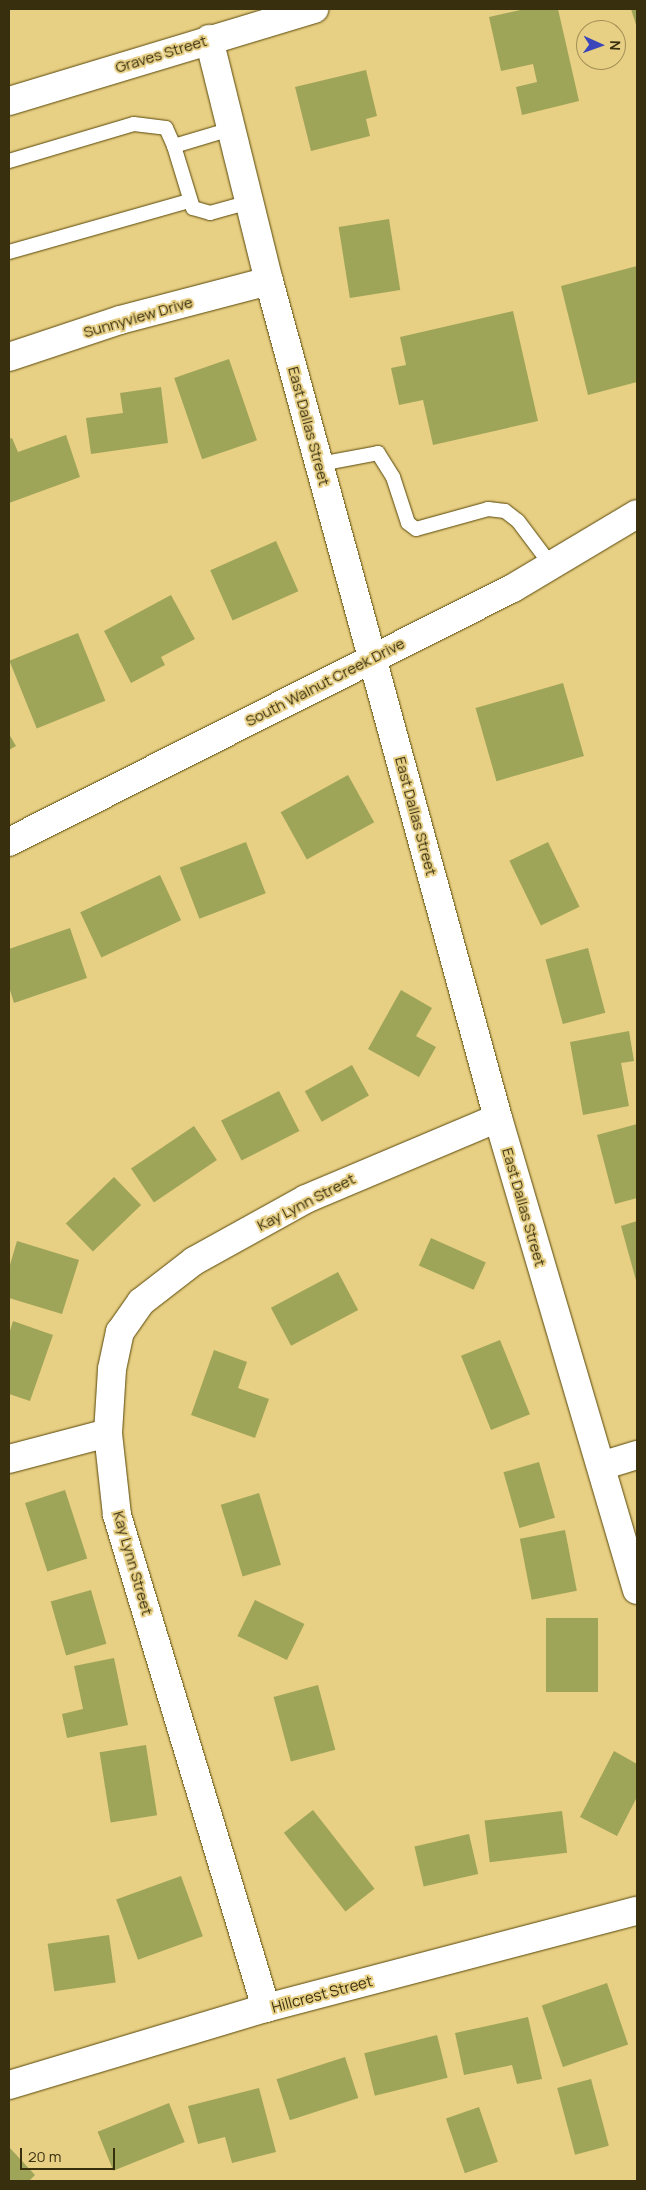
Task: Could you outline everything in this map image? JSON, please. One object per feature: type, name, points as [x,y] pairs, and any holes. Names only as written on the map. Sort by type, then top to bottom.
[{"type":"street","name":"Graves Street","points":[[9,101],[209,39],[314,9]]},
{"type":"street","name":"East Dallas Street","points":[[209,39],[269,280],[498,1118],[637,1590]]},
{"type":"street","name":"Sunnyview Drive","points":[[9,357],[120,320],[269,280]]},
{"type":"street","name":"South Walnut Creek Drive","points":[[9,842],[373,658],[551,565],[637,514]]},
{"type":"street","name":"Kay Lynn Street","points":[[266,2008],[117,1515],[108,1433],[112,1369],[120,1332],[142,1302],[194,1261],[306,1199],[498,1118]]},
{"type":"street","points":[[9,1459],[108,1433]]},
{"type":"street","points":[[601,1466],[637,1455]]},
{"type":"street","name":"Hillcrest Street","points":[[9,2085],[266,2008],[637,1911]]},
{"type":"lane","points":[[9,161],[134,124],[166,128],[174,146],[189,201],[201,213],[210,213],[250,202]]},
{"type":"lane","points":[[174,146],[231,129]]},
{"type":"lane","points":[[9,252],[189,201]]},
{"type":"lane","points":[[320,464],[378,453],[393,477],[408,523],[416,529],[488,509],[506,511],[518,521],[551,565]]},
{"type":"building","points":[[525,9],[558,9],[579,101],[522,115],[516,87],[537,82],[533,64],[501,71],[489,17]]},
{"type":"building","points":[[631,9],[637,9],[637,28]]},
{"type":"building","points":[[366,70],[377,116],[366,119],[370,136],[311,151],[295,87]]},
{"type":"building","points":[[389,219],[400,290],[350,298],[339,227]]},
{"type":"building","points":[[637,266],[637,382],[588,395],[561,286]]},
{"type":"building","points":[[513,311],[538,421],[433,445],[423,400],[399,405],[391,368],[406,365],[400,337]]},
{"type":"building","points":[[229,359],[257,440],[202,459],[174,378]]},
{"type":"building","points":[[161,387],[168,443],[91,454],[86,418],[123,413],[120,393]]},
{"type":"building","points":[[66,435],[80,477],[9,503],[9,439],[12,438],[18,452]]},
{"type":"building","points":[[276,541],[298,591],[233,621],[210,570]]},
{"type":"building","points":[[171,595],[195,639],[161,657],[165,665],[131,683],[104,631]]},
{"type":"building","points":[[78,633],[105,701],[37,728],[9,661]]},
{"type":"building","points":[[563,683],[584,756],[496,781],[476,708]]},
{"type":"building","points":[[9,734],[16,746],[9,750]]},
{"type":"building","points":[[348,775],[374,822],[307,860],[281,812]]},
{"type":"building","points":[[246,842],[266,893],[199,919],[180,867]]},
{"type":"building","points":[[548,842],[580,907],[541,926],[509,861]]},
{"type":"building","points":[[160,875],[181,920],[101,958],[80,912]]},
{"type":"building","points":[[70,928],[87,978],[14,1003],[9,987],[9,949]]},
{"type":"building","points":[[588,948],[605,1013],[563,1024],[545,959]]},
{"type":"building","points":[[401,990],[432,1008],[416,1036],[436,1047],[419,1077],[368,1049]]},
{"type":"building","points":[[629,1031],[634,1061],[621,1063],[629,1106],[583,1115],[570,1042]]},
{"type":"building","points":[[352,1065],[369,1096],[322,1122],[305,1091]]},
{"type":"building","points":[[279,1091],[299,1131],[242,1161],[221,1121]]},
{"type":"building","points":[[637,1124],[637,1198],[615,1204],[597,1135]]},
{"type":"building","points":[[194,1126],[217,1160],[154,1202],[131,1168]]},
{"type":"building","points":[[114,1177],[141,1205],[93,1252],[66,1224]]},
{"type":"building","points":[[637,1221],[637,1284],[621,1226]]},
{"type":"building","points":[[431,1238],[486,1262],[474,1290],[419,1265]]},
{"type":"building","points":[[17,1241],[79,1260],[62,1314],[9,1298],[9,1268]]},
{"type":"building","points":[[338,1272],[358,1310],[291,1346],[271,1308]]},
{"type":"building","points":[[13,1321],[53,1335],[30,1401],[9,1394],[9,1334]]},
{"type":"building","points":[[500,1340],[530,1414],[491,1430],[461,1356]]},
{"type":"building","points":[[214,1350],[247,1362],[238,1388],[269,1399],[255,1438],[191,1415]]},
{"type":"building","points":[[539,1462],[555,1518],[519,1528],[503,1472]]},
{"type":"building","points":[[65,1490],[87,1558],[47,1571],[25,1503]]},
{"type":"building","points":[[259,1493],[281,1565],[243,1576],[221,1505]]},
{"type":"building","points":[[565,1530],[577,1591],[532,1600],[520,1539]]},
{"type":"building","points":[[91,1590],[106,1644],[66,1655],[51,1602]]},
{"type":"building","points":[[255,1600],[304,1624],[287,1660],[237,1636]]},
{"type":"building","points":[[546,1618],[598,1618],[598,1692],[546,1692]]},
{"type":"building","points":[[114,1658],[128,1725],[67,1738],[62,1714],[83,1709],[74,1666]]},
{"type":"building","points":[[318,1685],[335,1750],[291,1762],[274,1697]]},
{"type":"building","points":[[146,1745],[157,1815],[111,1822],[100,1752]]},
{"type":"building","points":[[614,1751],[637,1764],[637,1797],[617,1836],[580,1817]]},
{"type":"building","points":[[313,1810],[375,1889],[345,1912],[284,1833]]},
{"type":"building","points":[[562,1811],[567,1853],[490,1862],[485,1821]]},
{"type":"building","points":[[469,1834],[478,1874],[424,1887],[414,1847]]},
{"type":"building","points":[[181,1876],[203,1936],[138,1960],[116,1900]]},
{"type":"building","points":[[109,1935],[116,1983],[54,1991],[48,1944]]},
{"type":"building","points":[[607,1983],[628,2044],[563,2067],[542,2005]]},
{"type":"building","points":[[528,2017],[542,2079],[517,2084],[512,2065],[464,2075],[455,2033]]},
{"type":"building","points":[[437,2035],[448,2078],[375,2096],[364,2053]]},
{"type":"building","points":[[345,2057],[358,2098],[290,2120],[277,2079]]},
{"type":"building","points":[[591,2079],[609,2146],[575,2155],[557,2088]]},
{"type":"building","points":[[259,2088],[276,2152],[232,2163],[225,2137],[198,2144],[188,2106]]},
{"type":"building","points":[[169,2103],[185,2142],[113,2171],[98,2132]]},
{"type":"building","points":[[479,2107],[498,2162],[465,2173],[446,2118]]},
{"type":"building","points":[[9,2147],[35,2175],[29,2181],[9,2181]]}]
